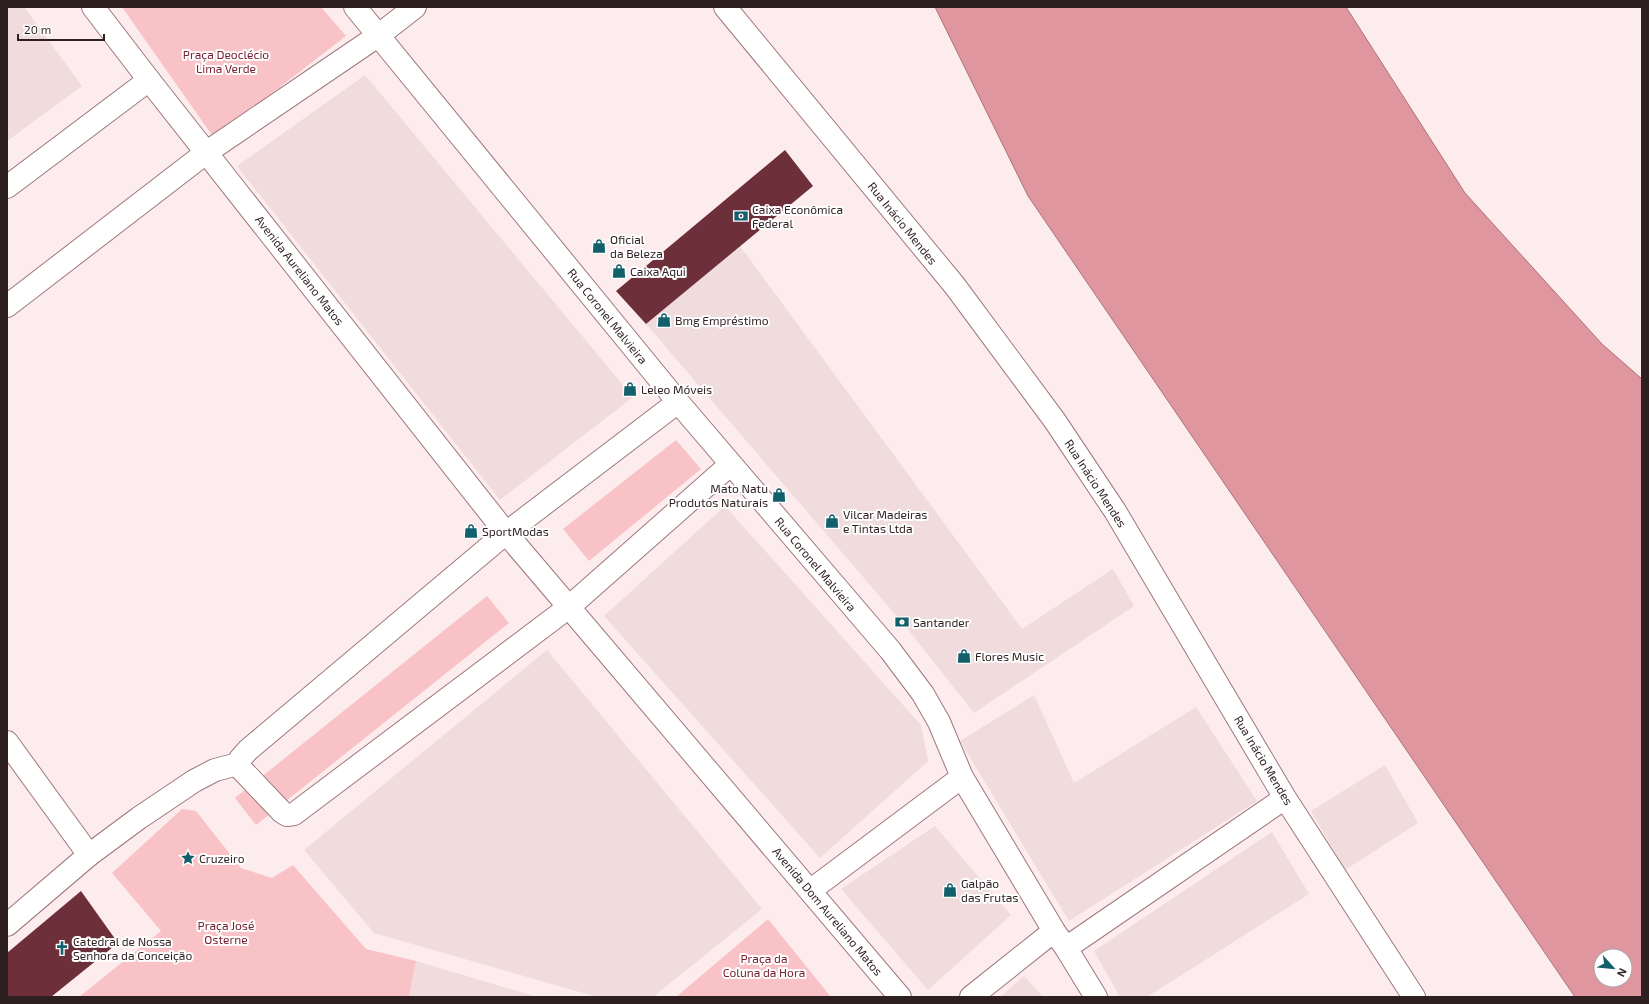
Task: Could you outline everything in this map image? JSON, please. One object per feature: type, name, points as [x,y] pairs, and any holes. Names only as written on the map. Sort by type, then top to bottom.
[{"type":"street","name":"Avenida Aureliano Matos","points":[[93,7],[506,533],[569,607]]},
{"type":"street","name":"Rua Coronel Malvieira","points":[[355,7],[678,402],[895,656],[922,694],[939,722],[962,778],[1096,997]]},
{"type":"street","points":[[7,306],[207,152],[379,35],[415,7]]},
{"type":"street","name":"Rua Inácio Mendes","points":[[725,7],[955,286],[1055,421],[1115,510],[1286,798],[1414,997]]},
{"type":"street","points":[[7,187],[149,80]]},
{"type":"street","points":[[7,925],[89,855],[139,818],[194,781],[215,770],[238,764],[248,750],[506,533],[678,402]]},
{"type":"street","points":[[238,764],[243,772],[282,812],[287,815],[294,814],[569,607],[731,464]]},
{"type":"street","name":"Avenida Dom Aureliano Matos","points":[[569,607],[811,890],[900,997]]},
{"type":"street","points":[[7,742],[89,855]]},
{"type":"street","points":[[811,890],[962,778]]},
{"type":"street","points":[[972,997],[1286,798]]},
{"type":"shaded area","points":[[7,7],[24,7],[82,86],[7,141]]},
{"type":"shaded area","points":[[935,7],[1346,7],[1465,193],[1602,344],[1642,379],[1642,997],[1575,997],[1028,196]]},
{"type":"shaded area","points":[[365,75],[633,397],[500,500],[237,166]]},
{"type":"shaded area","points":[[740,246],[1022,629],[1113,569],[1134,606],[974,713],[906,627],[646,324]]},
{"type":"shaded area","points":[[725,506],[921,725],[928,761],[820,858],[604,616]]},
{"type":"shaded area","points":[[547,650],[762,909],[653,997],[597,997],[374,933],[304,850]]},
{"type":"shaded area","points":[[1034,695],[1074,783],[1196,707],[1257,801],[1069,921],[960,741]]},
{"type":"shaded area","points":[[1385,765],[1418,823],[1345,870],[1311,811]]},
{"type":"shaded area","points":[[935,826],[1011,915],[928,990],[841,889]]},
{"type":"shaded area","points":[[1272,832],[1309,894],[1147,997],[1120,997],[1094,951]]},
{"type":"shaded area","points":[[416,961],[537,997],[409,997]]},
{"type":"shaded area","points":[[1024,976],[1043,997],[1000,997]]},
{"type":"green space","name":"Praça Deoclécio Lima Verde","points":[[122,7],[321,7],[346,36],[214,138]]},
{"type":"green space","points":[[676,440],[701,469],[589,561],[563,529]]},
{"type":"green space","points":[[487,596],[509,623],[256,825],[235,798]]},
{"type":"green space","name":"Praça José Osterne","points":[[182,809],[196,811],[241,868],[272,878],[293,865],[366,949],[416,961],[409,997],[79,997],[161,931],[112,873]]},
{"type":"green space","name":"Praça da Coluna da Hora","points":[[768,919],[831,997],[676,997]]},
{"type":"building","name":"Caixa Econômica Federal","points":[[785,150],[813,186],[646,324],[616,291]]},
{"type":"building","name":"Catedral de Nossa Senhora da Conceição","points":[[81,891],[118,943],[51,997],[7,997],[7,953]]},
{"type":"place","name":"Caixa Econômica Federal","points":[[741,216]]},
{"type":"place","name":"Oficial da Beleza","points":[[599,246]]},
{"type":"place","name":"Caixa Aqui","points":[[619,271]]},
{"type":"place","name":"Bmg Empréstimo","points":[[664,320]]},
{"type":"place","name":"Leleo Móveis","points":[[630,389]]},
{"type":"place","name":"Mato Natu Produtos Naturais","points":[[779,495]]},
{"type":"place","name":"Vilcar Madeiras e Tintas Ltda","points":[[832,521]]},
{"type":"place","name":"SportModas","points":[[471,531]]},
{"type":"place","name":"Santander","points":[[902,622]]},
{"type":"place","name":"Flores Music","points":[[964,656]]},
{"type":"place","name":"Cruzeiro","points":[[188,858]]},
{"type":"place","name":"Galpão das Frutas","points":[[950,890]]},
{"type":"place","name":"Catedral de Nossa Senhora da Conceição","points":[[62,948]]}]
